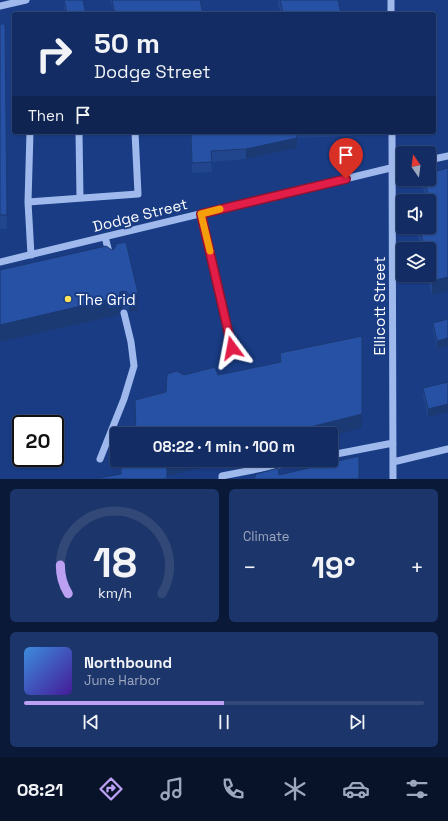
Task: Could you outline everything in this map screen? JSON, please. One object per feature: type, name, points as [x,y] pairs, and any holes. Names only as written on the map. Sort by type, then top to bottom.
[{"type":"street","points":[[0,6],[26,0]]},
{"type":"street","points":[[391,0],[391,12]]},
{"type":"street","points":[[30,134],[28,202],[31,255]]},
{"type":"street","points":[[79,134],[80,198]]},
{"type":"street","points":[[28,202],[138,194],[135,134]]},
{"type":"street","name":"Ellicott Street","points":[[392,134],[393,479]]},
{"type":"street","points":[[436,159],[448,156]]},
{"type":"street","name":"Dodge Street","points":[[0,262],[396,167]]},
{"type":"street","points":[[201,214],[232,348]]},
{"type":"street","points":[[105,237],[111,262]]},
{"type":"street","points":[[100,459],[124,399],[134,366],[131,342],[124,314]]},
{"type":"street","points":[[338,454],[393,443]]},
{"type":"street","points":[[393,462],[448,449]]},
{"type":"street","points":[[222,479],[222,476],[268,467]]},
{"type":"building","points":[[64,0],[83,0],[86,12],[67,12]]},
{"type":"building","points":[[112,0],[200,0],[203,12],[115,12]]},
{"type":"building","points":[[280,0],[338,0],[341,12],[283,12]]},
{"type":"building","points":[[0,24],[5,24],[7,215],[0,215]]},
{"type":"building","points":[[191,134],[296,134],[297,138],[246,149],[211,151],[212,162],[192,163]]},
{"type":"building","points":[[448,168],[448,277],[436,280],[436,242],[423,242],[421,234],[436,234],[436,194],[428,194],[426,186],[436,186],[436,171]]},
{"type":"building","name":"The Grid","points":[[126,242],[138,293],[129,295],[127,292],[123,291],[120,292],[119,297],[0,325],[0,270],[106,246],[112,250],[115,248],[116,244]]},
{"type":"building","points":[[448,319],[448,338],[437,341],[433,323]]},
{"type":"building","points":[[362,336],[362,414],[310,427],[136,427],[135,400],[166,392],[167,374],[177,371],[184,375],[215,367],[218,375],[281,362],[280,353]]},
{"type":"building","points":[[448,382],[448,404],[428,409],[423,388]]},
{"type":"building","points":[[359,456],[359,479],[254,479],[256,474],[278,468],[279,475],[313,467],[338,467],[338,461]]},
{"type":"building","points":[[121,467],[167,467],[167,479],[93,479],[121,474]]},
{"type":"slow traffic","points":[[210,251],[201,214],[220,209]]},
{"type":"place","name":"The Grid","points":[[68,299]]},
{"type":"route","points":[[232,348],[201,214],[346,179]]}]
